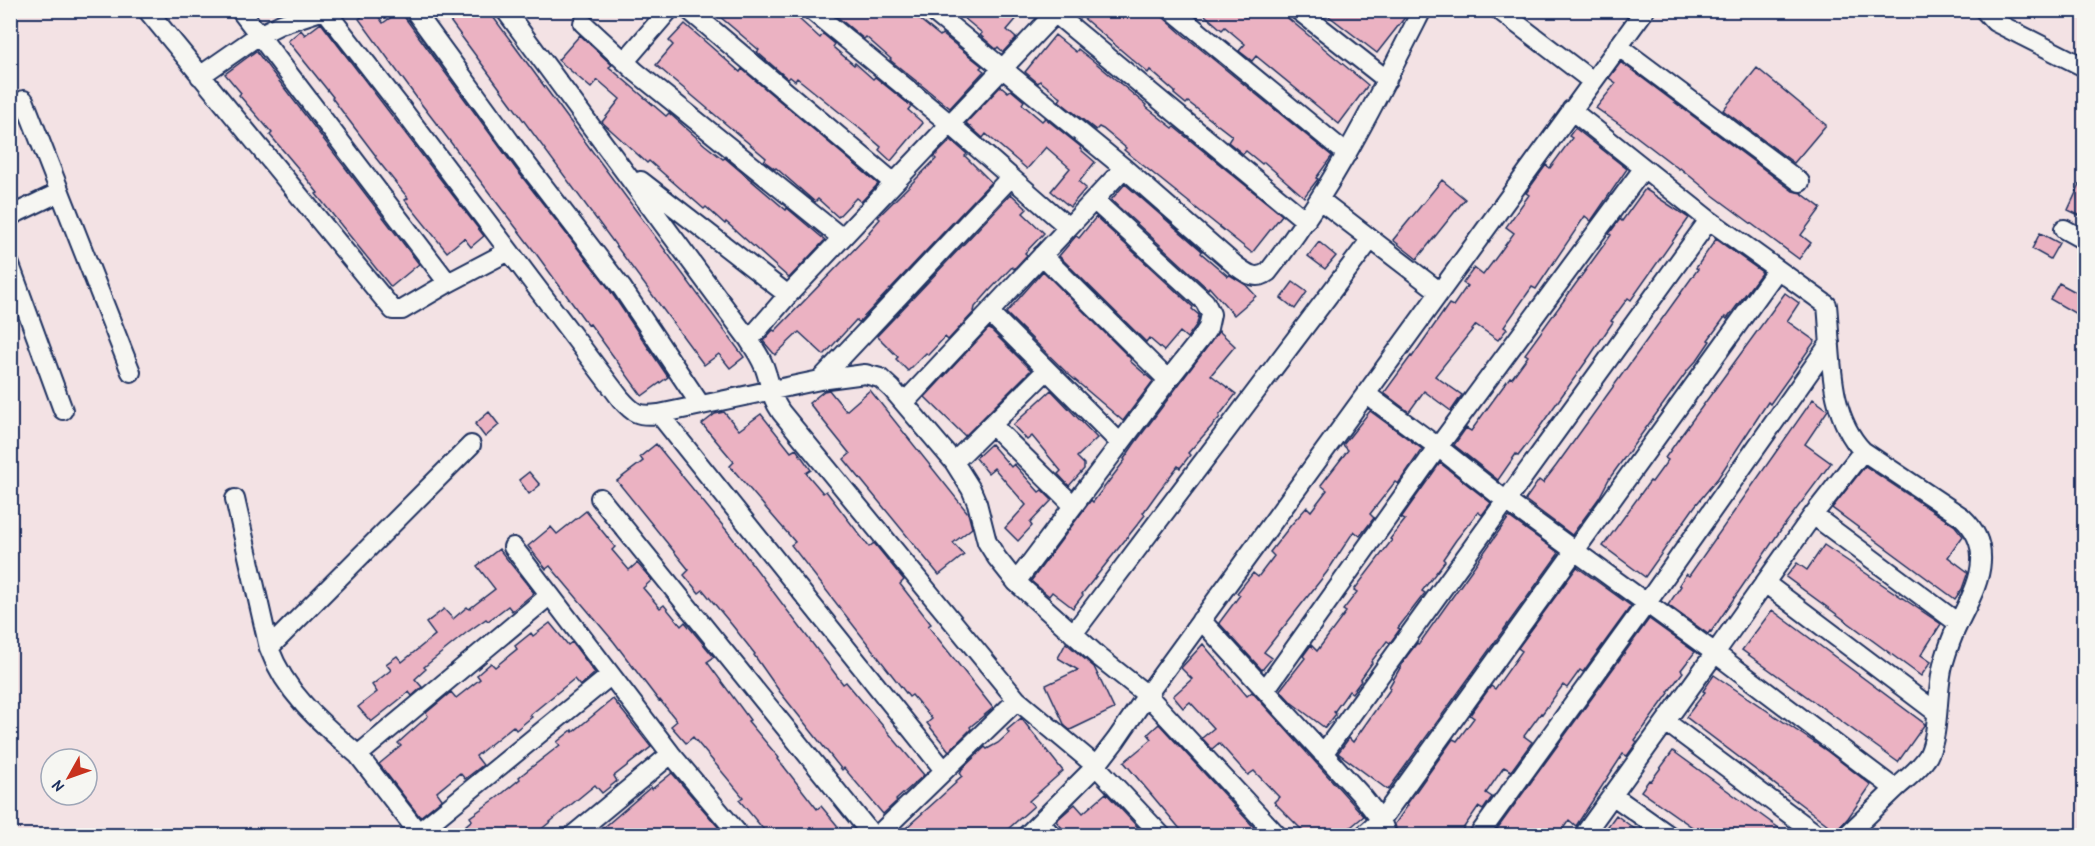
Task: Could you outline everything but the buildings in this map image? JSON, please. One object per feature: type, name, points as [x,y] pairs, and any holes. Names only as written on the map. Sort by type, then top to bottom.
[{"type":"street","points":[[147,10],[313,210],[390,308],[397,311],[402,310],[509,251]]},
{"type":"street","points":[[240,10],[448,283]]},
{"type":"street","points":[[200,76],[259,35],[290,21],[324,10],[620,398],[634,413],[658,414],[820,380],[865,374],[880,378],[904,402],[954,462],[977,503],[987,542],[1017,582],[1073,634],[1147,694],[1278,836]]},
{"type":"street","points":[[414,10],[621,288],[700,405]]},
{"type":"street","points":[[505,10],[749,340],[767,375],[770,391],[781,412],[1017,700],[1096,766],[1162,836]]},
{"type":"street","points":[[625,61],[669,10]]},
{"type":"street","points":[[689,10],[894,183]]},
{"type":"street","points":[[811,10],[950,124],[1068,227]]},
{"type":"street","points":[[931,10],[1124,168],[1229,260],[1251,275],[1262,276],[1268,272],[1320,200],[1387,80],[1422,11]]},
{"type":"street","points":[[1172,10],[1347,154]]},
{"type":"street","points":[[1298,10],[1387,80]]},
{"type":"street","points":[[1499,10],[1592,81]]},
{"type":"street","points":[[1026,836],[1046,829],[1116,740],[1147,694],[1592,81],[1646,10]]},
{"type":"street","points":[[1984,10],[1995,22],[2085,67]]},
{"type":"street","points":[[749,340],[788,295],[1055,12],[1306,221]]},
{"type":"street","points":[[583,23],[625,61],[842,238]]},
{"type":"street","points":[[1618,46],[1800,182]]},
{"type":"street","points":[[24,100],[131,372]]},
{"type":"street","points":[[1571,110],[1709,220],[1827,305],[1839,408],[1852,438],[1863,451],[1949,507],[1972,526],[1978,537],[1981,564],[1973,593],[1958,623],[1943,666],[1933,743],[1927,757],[1846,836]]},
{"type":"street","points":[[623,167],[788,295]]},
{"type":"street","points":[[904,402],[1124,168]]},
{"type":"street","points":[[1264,690],[1438,447],[1643,169]]},
{"type":"street","points":[[820,380],[1010,178]]},
{"type":"street","points":[[10,216],[60,192]]},
{"type":"street","points":[[1017,582],[1208,328],[1211,314],[1210,308],[1198,294],[1094,200]]},
{"type":"street","points":[[1320,200],[1440,292]]},
{"type":"street","points":[[1323,754],[1709,220]]},
{"type":"street","points":[[2064,229],[2085,240]]},
{"type":"street","points":[[1073,634],[1371,239]]},
{"type":"street","points":[[1042,255],[1168,380]]},
{"type":"street","points":[[10,265],[63,410]]},
{"type":"street","points":[[1363,836],[1384,828],[1575,550],[1777,270]]},
{"type":"street","points":[[989,312],[1120,443]]},
{"type":"street","points":[[1478,836],[1646,604],[1830,343]]},
{"type":"street","points":[[954,462],[1047,370]]},
{"type":"street","points":[[1365,394],[1895,789]]},
{"type":"street","points":[[658,414],[944,770]]},
{"type":"street","points":[[992,425],[1073,505]]},
{"type":"street","points":[[269,648],[471,445]]},
{"type":"street","points":[[1583,836],[1813,515],[1863,451]]},
{"type":"street","points":[[600,498],[875,836],[1017,700]]},
{"type":"street","points":[[235,499],[269,648],[277,667],[293,693],[308,710],[358,755],[420,834],[611,675]]},
{"type":"street","points":[[1813,515],[1958,623]]},
{"type":"street","points":[[513,547],[735,834]]},
{"type":"street","points":[[1765,583],[1936,712]]},
{"type":"street","points":[[358,755],[550,595]]},
{"type":"street","points":[[1201,620],[1363,797],[1384,828]]},
{"type":"street","points":[[1666,722],[1819,836]]},
{"type":"street","points":[[572,836],[671,754]]},
{"type":"street","points":[[1612,795],[1670,836]]}]
